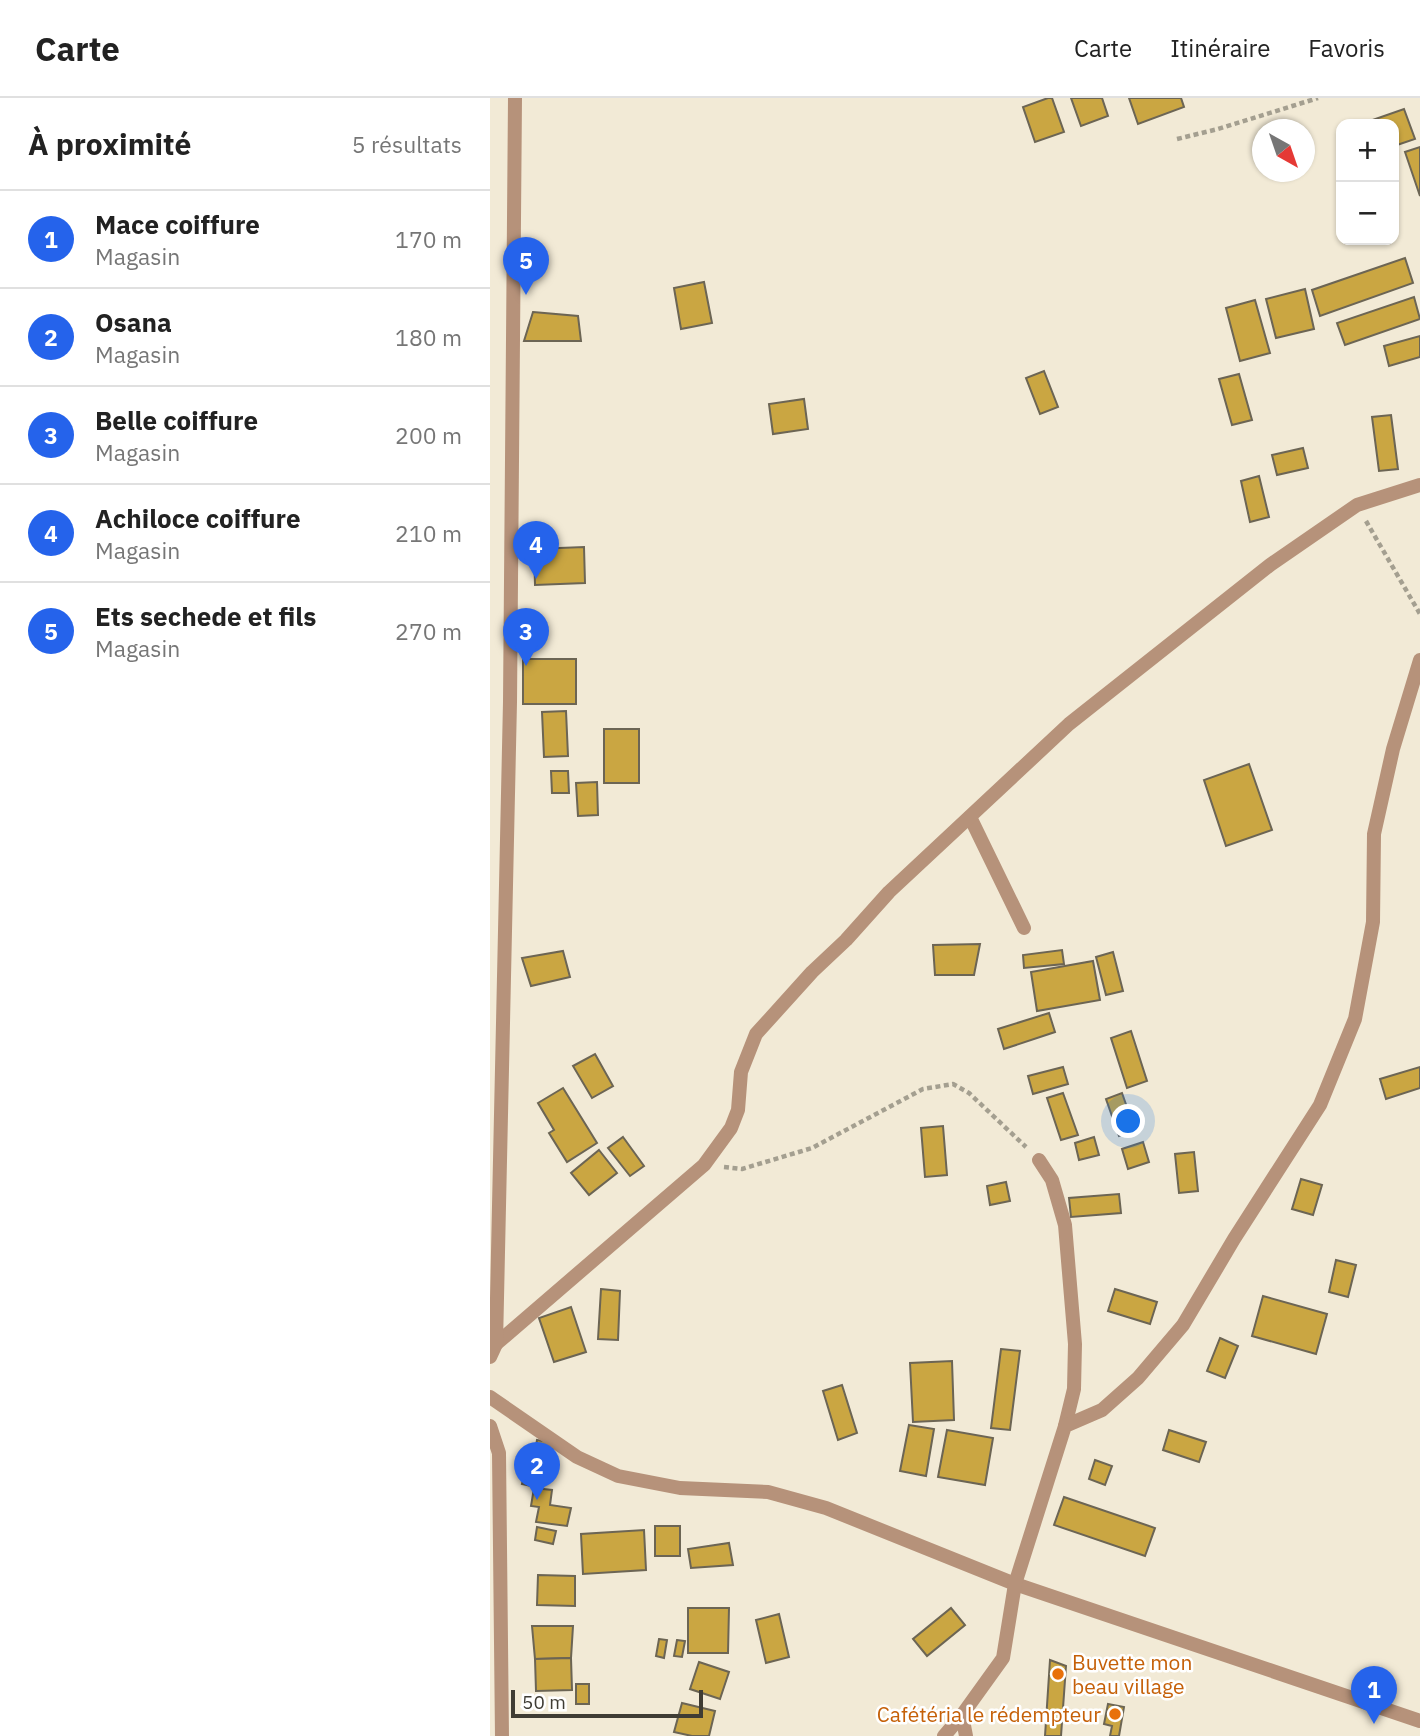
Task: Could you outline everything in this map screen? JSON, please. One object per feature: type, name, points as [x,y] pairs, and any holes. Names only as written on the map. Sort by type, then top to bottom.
[{"type":"street","points":[[493,1350],[510,702],[515,98]]},
{"type":"street","points":[[493,1350],[704,1165],[731,1128],[738,1110],[741,1072],[756,1034],[888,892],[1069,724],[1270,565],[1357,505],[1420,485]]},
{"type":"street","points":[[1065,1426],[1102,1410],[1138,1378],[1183,1325],[1234,1238],[1320,1104],[1355,1020],[1373,922],[1374,834],[1393,749],[1420,660]]},
{"type":"street","points":[[970,817],[1024,928]]},
{"type":"street","points":[[944,1736],[1003,1658],[1015,1584],[1065,1426],[1074,1389],[1075,1344],[1065,1225],[1052,1180],[1039,1160]]},
{"type":"street","points":[[490,1396],[577,1457],[618,1476],[680,1488],[768,1492],[826,1508],[1015,1584],[1420,1721]]},
{"type":"street","points":[[490,1426],[499,1452],[502,1736]]},
{"type":"street","points":[[962,1715],[966,1736]]},
{"type":"path","points":[[1177,139],[1318,98]]},
{"type":"path","points":[[1357,505],[1420,614]]},
{"type":"path","points":[[704,1165],[742,1169],[813,1148],[923,1089],[953,1084],[969,1093],[1039,1160]]},
{"type":"building","points":[[1052,98],[1064,132],[1035,142],[1023,107]]},
{"type":"building","points":[[1071,98],[1102,98],[1108,116],[1081,126]]},
{"type":"building","points":[[1129,98],[1181,98],[1184,107],[1138,124]]},
{"type":"building","points":[[1404,109],[1415,139],[1399,144],[1399,119],[1375,119]]},
{"type":"building","points":[[1420,147],[1420,196],[1405,152]]},
{"type":"building","points":[[1405,258],[1413,283],[1320,316],[1312,290]]},
{"type":"building","points":[[704,282],[712,323],[681,329],[674,288]]},
{"type":"building","points":[[1305,289],[1314,329],[1276,338],[1266,299]]},
{"type":"building","points":[[1414,297],[1420,319],[1345,345],[1337,323]]},
{"type":"building","points":[[1255,300],[1270,353],[1240,361],[1226,308]]},
{"type":"building","points":[[533,312],[578,316],[581,341],[524,341]]},
{"type":"building","points":[[1420,336],[1420,357],[1389,366],[1384,346]]},
{"type":"building","points":[[1044,371],[1058,407],[1040,414],[1026,378]]},
{"type":"building","points":[[1239,374],[1252,420],[1232,425],[1219,379]]},
{"type":"building","points":[[804,399],[808,429],[773,434],[769,404]]},
{"type":"building","points":[[1391,415],[1398,469],[1379,471],[1372,417]]},
{"type":"building","points":[[1303,448],[1308,468],[1277,475],[1272,455]]},
{"type":"building","points":[[1259,476],[1269,517],[1250,522],[1241,481]]},
{"type":"building","points":[[584,547],[585,583],[535,585],[534,549]]},
{"type":"building","points":[[523,659],[576,659],[576,704],[523,704]]},
{"type":"building","points":[[566,711],[568,756],[544,757],[542,712]]},
{"type":"building","points":[[604,729],[639,729],[639,783],[604,783]]},
{"type":"building","points":[[1249,764],[1272,830],[1226,846],[1204,780]]},
{"type":"building","points":[[551,771],[568,771],[569,793],[552,793]]},
{"type":"building","points":[[597,782],[598,815],[578,816],[576,783]]},
{"type":"building","points":[[980,944],[974,975],[935,975],[933,945]]},
{"type":"building","points":[[1062,950],[1064,964],[1024,968],[1023,955]]},
{"type":"building","points":[[563,951],[570,977],[531,986],[522,958]]},
{"type":"building","points":[[1113,952],[1123,991],[1106,995],[1096,957]]},
{"type":"building","points":[[1093,961],[1100,1000],[1037,1011],[1031,972]]},
{"type":"building","points":[[1049,1013],[1055,1032],[1004,1049],[998,1029]]},
{"type":"building","points":[[1131,1031],[1147,1081],[1127,1088],[1111,1038]]},
{"type":"building","points":[[595,1054],[613,1086],[592,1098],[573,1066]]},
{"type":"building","points":[[1063,1067],[1068,1084],[1033,1094],[1028,1076]]},
{"type":"building","points":[[1420,1067],[1420,1088],[1386,1099],[1380,1079]]},
{"type":"building","points":[[563,1088],[597,1143],[567,1162],[549,1133],[554,1130],[538,1103]]},
{"type":"building","points":[[1063,1093],[1078,1135],[1061,1140],[1047,1098]]},
{"type":"building","points":[[1122,1093],[1135,1130],[1119,1136],[1106,1099]]},
{"type":"building","points":[[943,1126],[947,1175],[925,1177],[921,1128]]},
{"type":"building","points":[[623,1137],[644,1166],[630,1176],[608,1148]]},
{"type":"building","points":[[1094,1137],[1099,1155],[1079,1160],[1075,1143]]},
{"type":"building","points":[[1143,1142],[1149,1162],[1128,1169],[1122,1149]]},
{"type":"building","points":[[599,1150],[617,1173],[589,1195],[571,1173]]},
{"type":"building","points":[[1194,1152],[1198,1191],[1179,1193],[1175,1154]]},
{"type":"building","points":[[1301,1179],[1322,1185],[1313,1215],[1292,1209]]},
{"type":"building","points":[[1006,1182],[1010,1201],[990,1205],[987,1186]]},
{"type":"building","points":[[1119,1194],[1121,1213],[1071,1217],[1069,1198]]},
{"type":"building","points":[[1336,1260],[1356,1265],[1348,1297],[1329,1292]]},
{"type":"building","points":[[601,1289],[620,1291],[618,1340],[598,1339]]},
{"type":"building","points":[[1115,1289],[1157,1302],[1150,1324],[1108,1311]]},
{"type":"building","points":[[1263,1296],[1327,1314],[1316,1354],[1252,1336]]},
{"type":"building","points":[[571,1307],[586,1352],[554,1362],[539,1318]]},
{"type":"building","points":[[1220,1338],[1238,1346],[1225,1378],[1207,1371]]},
{"type":"building","points":[[1001,1349],[1020,1351],[1010,1430],[991,1428]]},
{"type":"building","points":[[952,1361],[954,1420],[913,1422],[910,1363]]},
{"type":"building","points":[[842,1385],[857,1433],[838,1440],[823,1391]]},
{"type":"building","points":[[909,1425],[934,1429],[926,1476],[900,1471]]},
{"type":"building","points":[[947,1430],[993,1438],[985,1485],[938,1477]]},
{"type":"building","points":[[1169,1430],[1206,1442],[1199,1462],[1163,1450]]},
{"type":"building","points":[[537,1440],[554,1443],[550,1461],[534,1458]]},
{"type":"building","points":[[1095,1460],[1112,1466],[1105,1485],[1089,1479]]},
{"type":"building","points":[[527,1464],[540,1467],[536,1487],[522,1484]]},
{"type":"building","points":[[534,1488],[552,1490],[550,1505],[571,1508],[567,1526],[536,1522],[539,1507],[531,1506]]},
{"type":"building","points":[[1064,1497],[1155,1528],[1145,1556],[1054,1525]]},
{"type":"building","points":[[655,1526],[680,1526],[680,1556],[655,1556]]},
{"type":"building","points":[[537,1527],[556,1531],[553,1544],[535,1540]]},
{"type":"building","points":[[644,1530],[646,1570],[583,1574],[581,1534]]},
{"type":"building","points":[[729,1543],[733,1565],[691,1568],[688,1549]]},
{"type":"building","points":[[538,1575],[575,1576],[575,1606],[537,1605]]},
{"type":"building","points":[[688,1608],[729,1608],[728,1653],[688,1653]]},
{"type":"building","points":[[951,1608],[965,1625],[927,1656],[913,1639]]},
{"type":"building","points":[[779,1614],[789,1657],[766,1663],[756,1620]]},
{"type":"building","points":[[532,1626],[573,1626],[571,1658],[535,1659]]},
{"type":"building","points":[[659,1639],[667,1640],[664,1658],[656,1656]]},
{"type":"building","points":[[677,1640],[685,1641],[682,1657],[674,1656]]},
{"type":"building","points":[[571,1658],[572,1690],[536,1691],[535,1659]]},
{"type":"building","points":[[1050,1660],[1066,1666],[1061,1736],[1045,1736]]},
{"type":"building","points":[[699,1662],[729,1672],[720,1699],[690,1689]]},
{"type":"building","points":[[576,1684],[589,1684],[589,1704],[576,1704]]},
{"type":"building","points":[[682,1703],[715,1711],[709,1736],[674,1732]]},
{"type":"building","points":[[1108,1704],[1124,1707],[1119,1736],[1110,1736],[1112,1726],[1104,1724]]},
{"type":"place","name":"Ets sechede et fils","points":[[526,295]]},
{"type":"place","name":"Achiloce coiffure","points":[[536,579]]},
{"type":"place","name":"Belle coiffure","points":[[526,666]]},
{"type":"place","name":"Osana","points":[[537,1500]]},
{"type":"place","name":"Buvette mon beau village","points":[[1058,1674]]},
{"type":"place","name":"Cafétéria le rédempteur","points":[[1115,1714]]},
{"type":"place","name":"Mace coiffure","points":[[1374,1724]]}]
